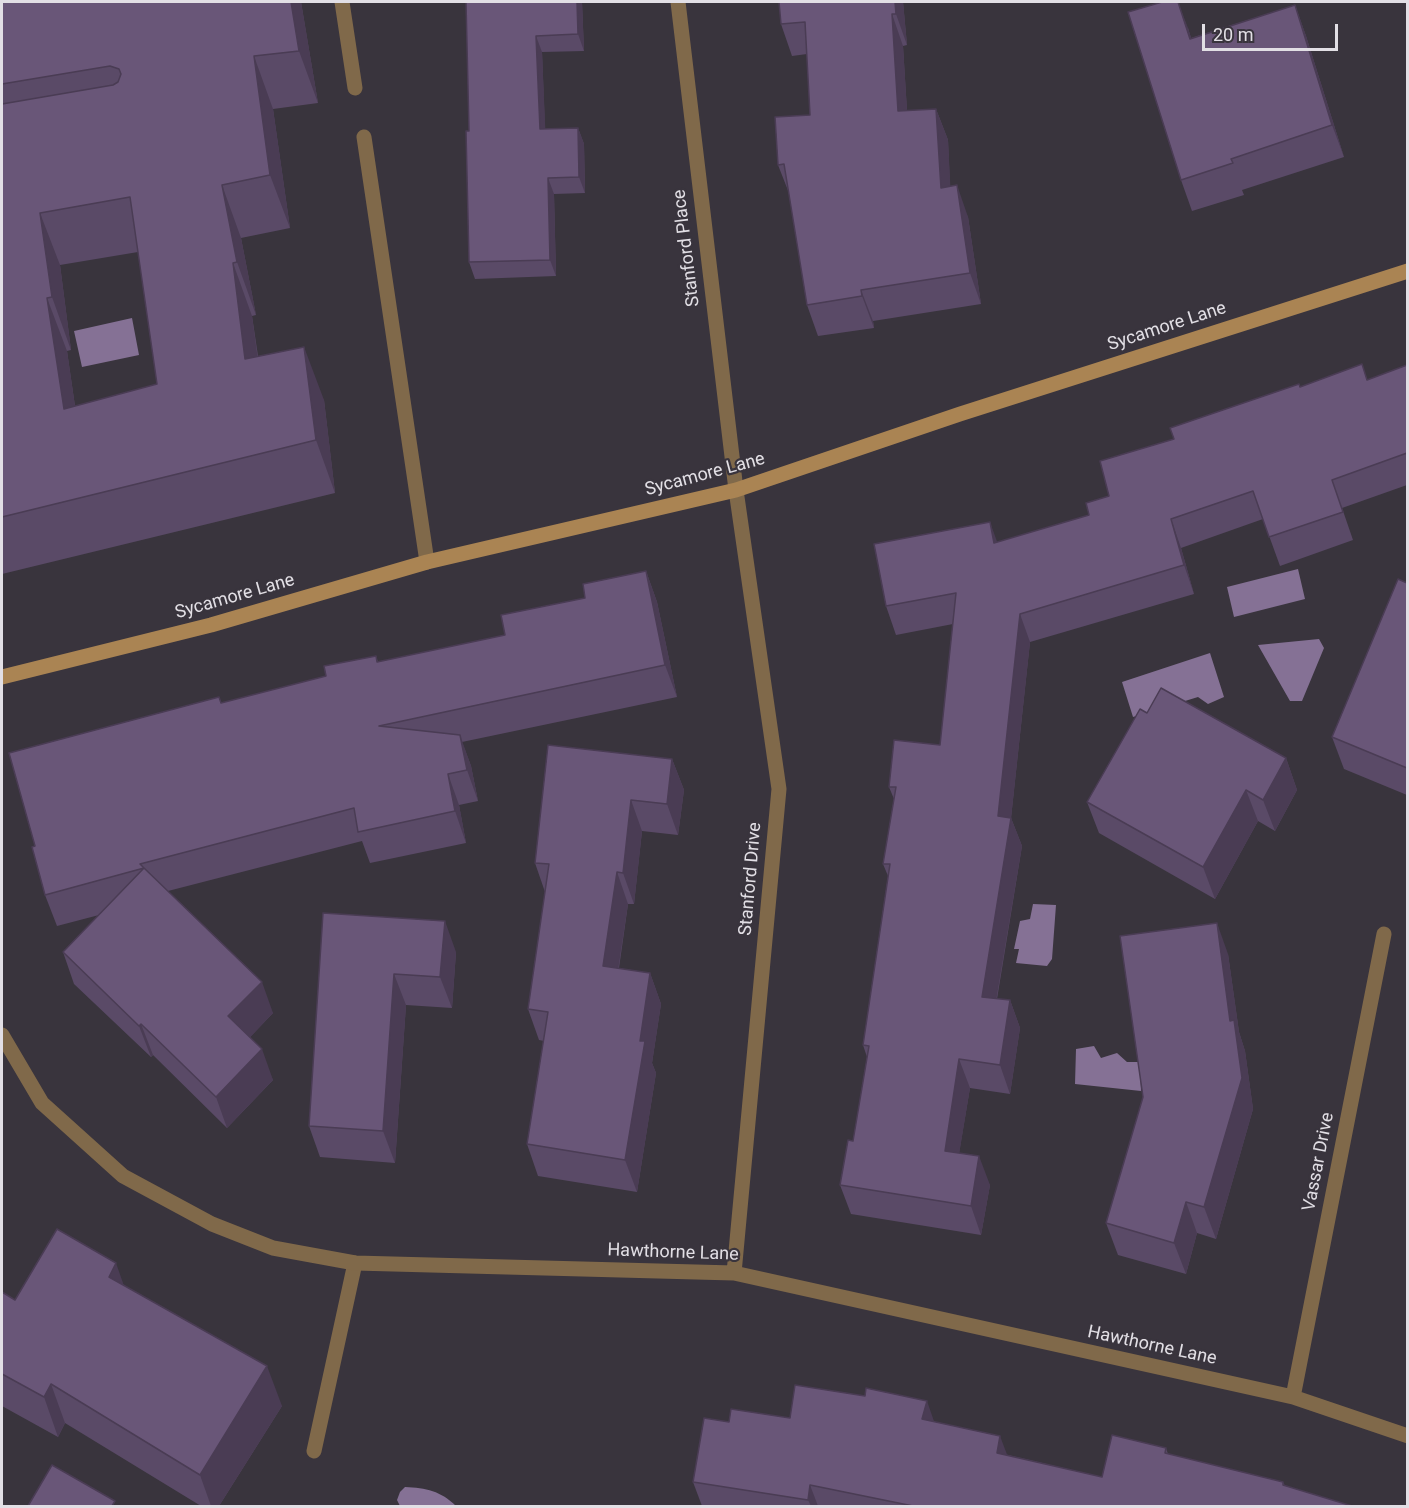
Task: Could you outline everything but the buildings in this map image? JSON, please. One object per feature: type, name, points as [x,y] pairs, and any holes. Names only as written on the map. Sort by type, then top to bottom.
[{"type":"street","points":[[342,2],[355,88]]},
{"type":"street","name":"Stanford Place","points":[[678,2],[736,490]]},
{"type":"street","points":[[364,137],[427,562]]},
{"type":"street","name":"Sycamore Lane","points":[[2,677],[210,625],[427,562],[736,490],[960,414],[1407,271]]},
{"type":"street","name":"Stanford Drive","points":[[734,1273],[778,789],[736,490]]},
{"type":"street","name":"Vassar Drive","points":[[1293,1397],[1384,934]]},
{"type":"street","name":"Hawthorne Lane","points":[[2,1035],[42,1103],[123,1176],[212,1224],[273,1248],[355,1263],[734,1273],[1293,1397],[1407,1436]]},
{"type":"street","points":[[314,1451],[355,1263]]},
{"type":"shaded area","points":[[132,318],[139,355],[82,367],[74,331]]},
{"type":"shaded area","points":[[1298,569],[1305,599],[1234,617],[1227,587]]},
{"type":"shaded area","points":[[1319,639],[1324,648],[1302,701],[1290,701],[1258,645]]},
{"type":"shaded area","points":[[1210,653],[1224,697],[1208,704],[1198,697],[1133,717],[1122,682]]},
{"type":"shaded area","points":[[1033,904],[1056,905],[1052,959],[1047,966],[1016,963],[1019,949],[1014,949],[1020,921],[1030,919]]},
{"type":"shaded area","points":[[1094,1046],[1101,1058],[1117,1053],[1127,1062],[1140,1062],[1141,1091],[1075,1084],[1076,1049]]},
{"type":"shaded area","points":[[405,1487],[433,1491],[456,1506],[400,1506],[397,1500]]}]
